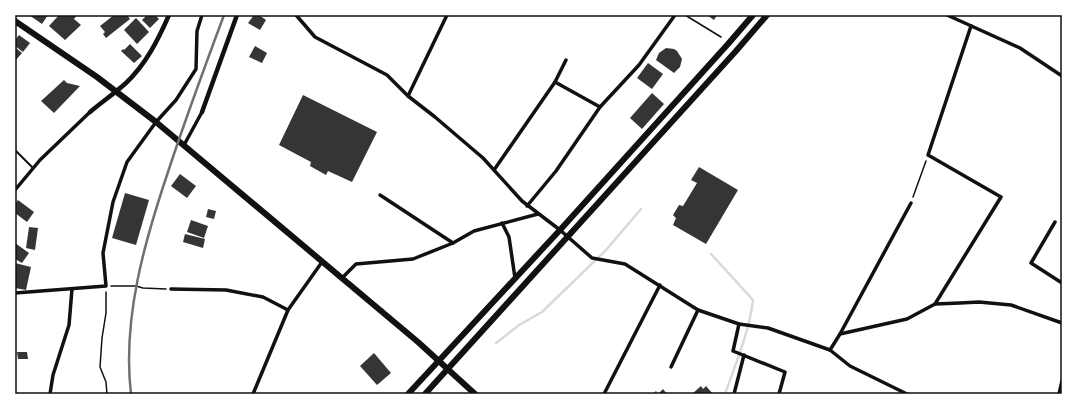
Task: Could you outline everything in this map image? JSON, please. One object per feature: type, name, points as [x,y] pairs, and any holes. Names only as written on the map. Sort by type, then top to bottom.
[{"type":"main road","points":[[408,394],[560,230],[728,44],[752,15]]},
{"type":"main road","points":[[427,393],[767,15]]},
{"type":"main road","points":[[15,21],[115,91],[156,122],[342,278],[439,361],[475,394]]},
{"type":"street","points":[[15,190],[33,168],[80,121],[130,79],[154,46],[169,15]]},
{"type":"street","points":[[15,293],[106,286],[103,253],[113,202],[127,162],[156,122],[176,100],[196,69],[197,31],[202,15]]},
{"type":"street","points":[[184,145],[202,112],[238,15]]},
{"type":"street","points":[[296,15],[315,37],[386,75],[408,96],[483,158],[527,206],[560,230],[592,258],[625,264],[698,310],[739,324],[768,328],[830,350],[850,366],[907,394]]},
{"type":"street","points":[[408,96],[447,15]]},
{"type":"street","points":[[527,206],[556,171],[600,107],[639,65],[675,15]]},
{"type":"street","points":[[948,15],[1020,48],[1062,76]]},
{"type":"street","points":[[935,304],[1001,197],[928,155],[971,26]]},
{"type":"street","points":[[494,170],[555,82],[566,60]]},
{"type":"street","points":[[555,82],[600,107]]},
{"type":"street","points":[[380,195],[453,243]]},
{"type":"street","points":[[830,350],[911,203]]},
{"type":"street","points":[[342,278],[356,264],[413,259],[453,243],[474,231],[538,214]]},
{"type":"street","points":[[1055,222],[1031,263],[1062,283]]},
{"type":"street","points":[[502,224],[509,237],[515,279]]},
{"type":"street","points":[[253,394],[288,310],[322,262]]},
{"type":"street","points":[[604,394],[660,285]]},
{"type":"street","points":[[50,394],[53,375],[69,325],[72,289]]},
{"type":"street","points":[[171,289],[226,290],[263,297],[288,310]]},
{"type":"street","points":[[840,334],[907,319],[935,304],[979,302],[1010,306],[1062,323]]},
{"type":"street","points":[[671,367],[698,310]]},
{"type":"street","points":[[739,324],[733,351],[785,372],[779,394]]},
{"type":"street","points":[[734,394],[744,355]]},
{"type":"street","points":[[1058,394],[1062,380]]},
{"type":"lane","points":[[15,150],[33,168]]},
{"type":"path","points":[[685,15],[721,37]]},
{"type":"path","points":[[911,203],[928,155]]},
{"type":"path","points":[[107,394],[106,382],[100,367],[106,313],[106,286],[136,286],[143,288],[171,289]]},
{"type":"building","points":[[29,15],[48,15],[42,24]]},
{"type":"building","points":[[59,15],[77,15],[74,19],[81,25],[65,40],[49,26]]},
{"type":"building","points":[[114,15],[127,15],[130,19],[106,38],[103,34],[105,32],[100,26]]},
{"type":"building","points":[[147,15],[155,15],[159,19],[150,28],[142,20]]},
{"type":"building","points":[[254,15],[259,15],[266,20],[260,30],[248,23]]},
{"type":"building","points":[[707,15],[717,15],[714,20]]},
{"type":"building","points":[[136,18],[149,32],[137,44],[124,30]]},
{"type":"building","points":[[19,35],[30,43],[23,52],[15,46],[15,40]]},
{"type":"building","points":[[130,44],[142,56],[134,63],[121,51]]},
{"type":"building","points":[[255,46],[267,53],[262,63],[249,57]]},
{"type":"building","points":[[16,48],[22,53],[15,61],[15,49]]},
{"type":"building","points":[[666,48],[677,51],[682,59],[680,67],[674,73],[656,60],[659,53]]},
{"type":"building","points":[[648,63],[663,74],[652,89],[637,78]]},
{"type":"building","points":[[64,80],[67,83],[80,86],[54,113],[41,101]]},
{"type":"building","points":[[652,93],[664,104],[642,129],[630,118]]},
{"type":"building","points":[[303,95],[377,132],[352,182],[328,171],[326,175],[310,166],[311,162],[279,145]]},
{"type":"building","points":[[699,167],[738,190],[706,244],[673,225],[676,218],[673,215],[679,205],[683,206],[697,183],[691,180]]},
{"type":"building","points":[[180,174],[196,186],[187,198],[171,186]]},
{"type":"building","points":[[125,193],[149,200],[136,245],[112,238]]},
{"type":"building","points":[[18,200],[34,212],[27,222],[15,213],[15,204]]},
{"type":"building","points":[[208,209],[216,211],[214,219],[206,217]]},
{"type":"building","points":[[191,220],[208,226],[204,238],[187,232]]},
{"type":"building","points":[[29,227],[38,228],[35,250],[26,248]]},
{"type":"building","points":[[185,234],[205,239],[203,248],[183,242]]},
{"type":"building","points":[[15,243],[29,253],[22,263],[15,259]]},
{"type":"building","points":[[15,263],[31,267],[26,290],[15,288]]},
{"type":"building","points":[[17,352],[27,352],[28,359],[18,359]]},
{"type":"building","points":[[374,353],[391,373],[377,385],[360,366]]},
{"type":"building","points":[[701,386],[703,389],[706,386],[713,394],[692,394]]},
{"type":"building","points":[[663,389],[667,394],[658,394]]},
{"type":"waterway","points":[[496,343],[519,325],[542,312],[606,250],[641,209]]},
{"type":"waterway","points":[[711,254],[753,300],[749,323],[725,394]]},
{"type":"railway","points":[[131,394],[129,365],[130,337],[133,308],[144,251],[175,150],[224,15]]}]
